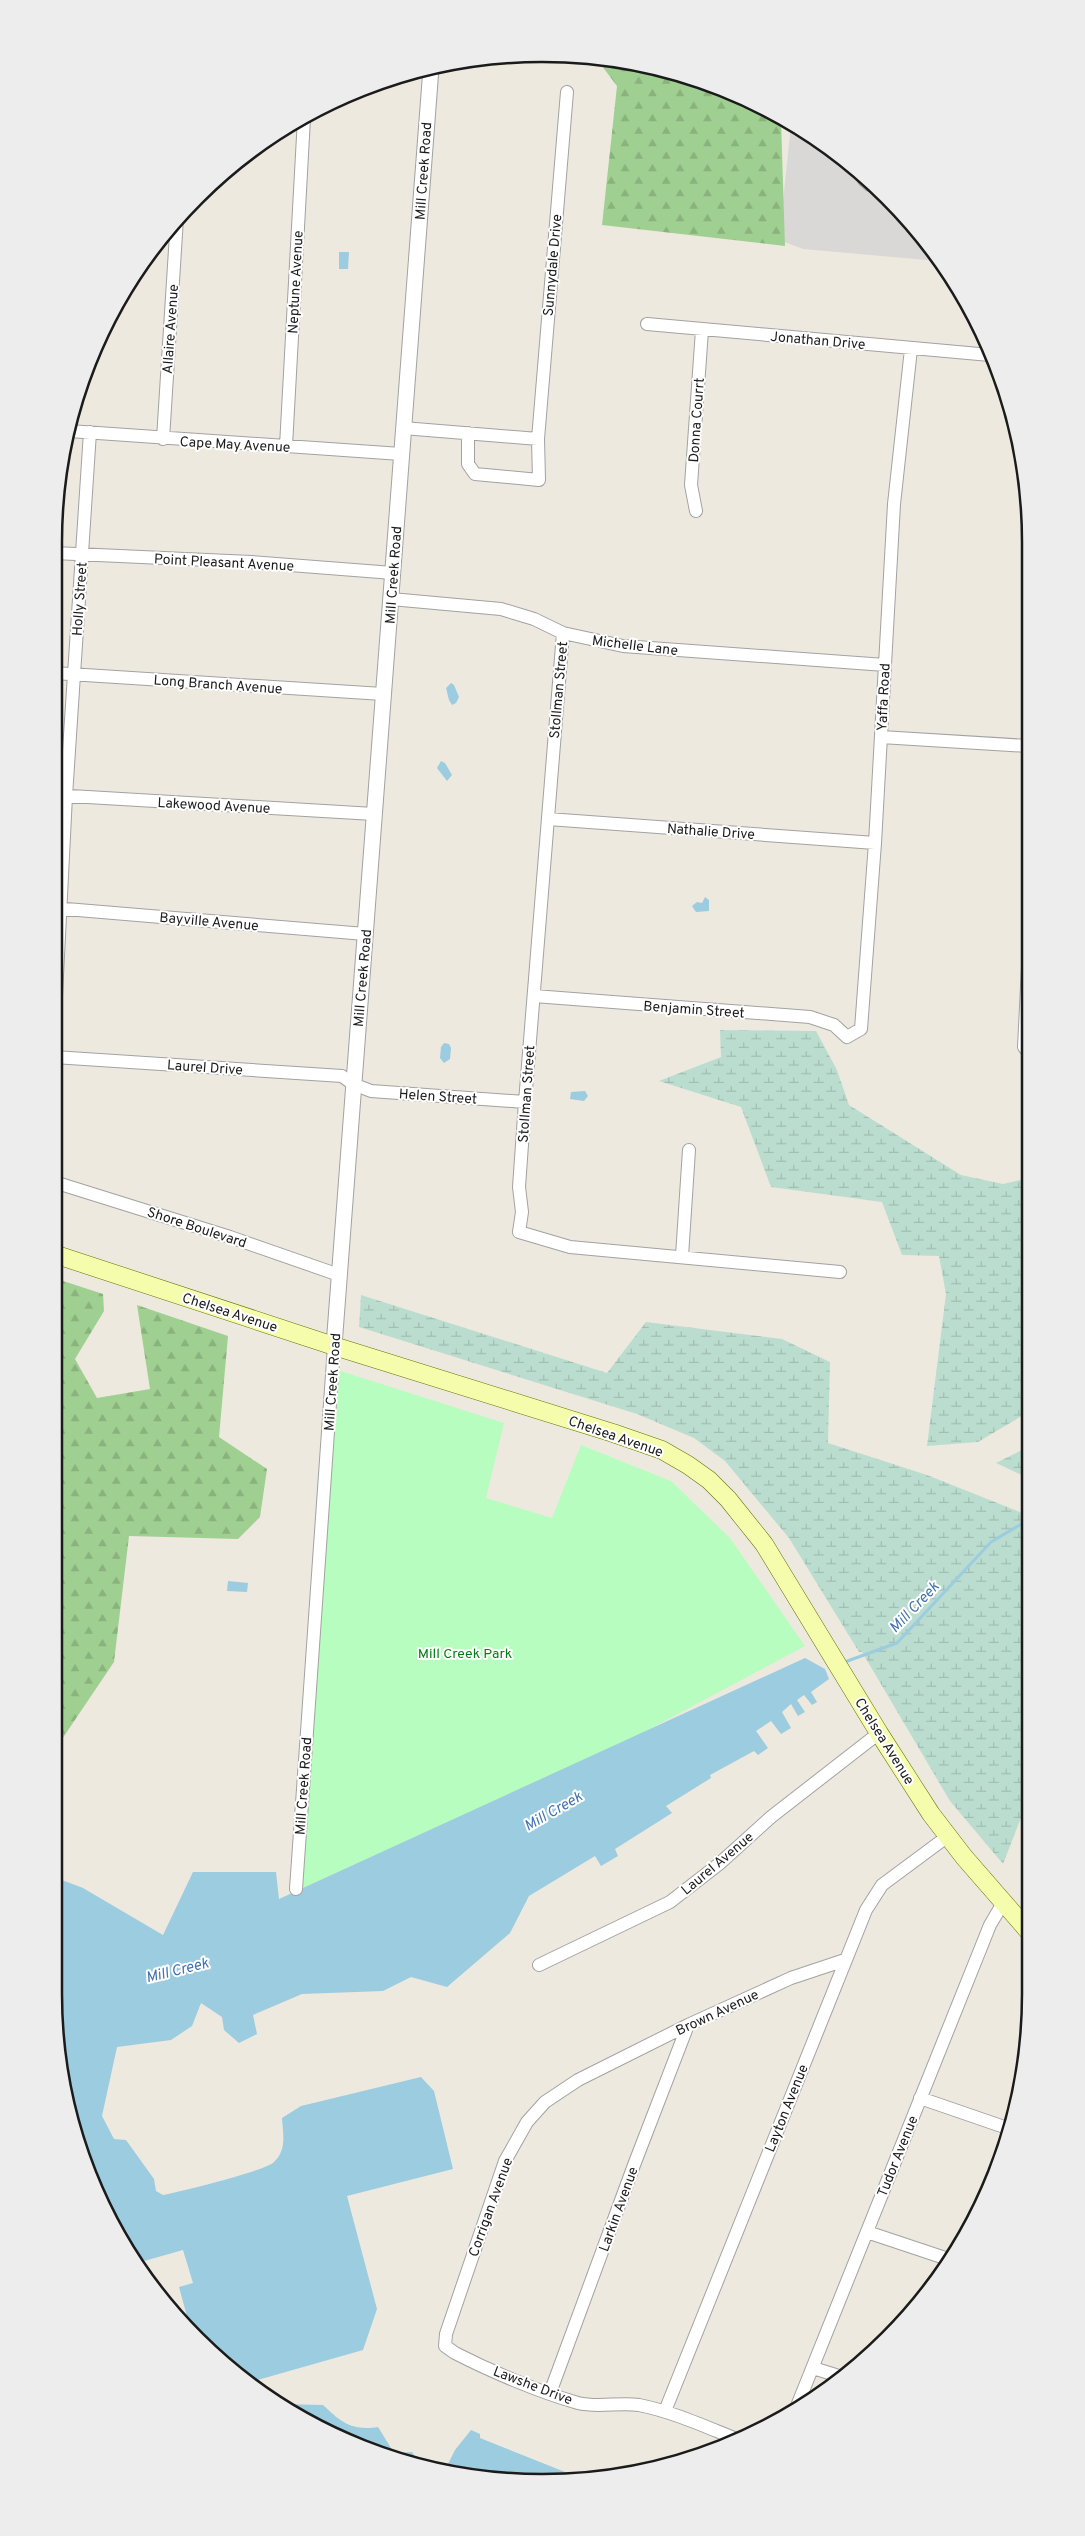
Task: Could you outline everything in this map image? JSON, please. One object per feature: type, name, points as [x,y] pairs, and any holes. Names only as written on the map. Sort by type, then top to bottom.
[{"type":"main road","name":"Chelsea Avenue","points":[[62,1257],[334,1346],[613,1433],[662,1450],[688,1465],[709,1480],[728,1499],[764,1544],[879,1734],[948,1836],[1022,1924]]},
{"type":"street","name":"Mill Creek Road","points":[[296,1889],[353,1084],[430,76]]},
{"type":"street","name":"Sunnydale Drive","points":[[468,433],[468,464],[475,474],[539,480],[538,439],[567,92]]},
{"type":"street","name":"Neptune Avenue","points":[[286,446],[304,127]]},
{"type":"street","name":"Allaire Avenue","points":[[163,439],[176,233]]},
{"type":"street","name":"Jonathan Drive","points":[[647,324],[984,355]]},
{"type":"street","name":"Donna Courrt","points":[[696,511],[691,485],[702,330]]},
{"type":"street","name":"Yaffa Road","points":[[847,1037],[862,1029],[864,1018],[894,504],[911,349]]},
{"type":"street","points":[[403,428],[538,439]]},
{"type":"street","name":"Cape May Avenue","points":[[76,431],[163,439],[401,454]]},
{"type":"street","name":"Holly Street","points":[[62,778],[74,675],[90,432]]},
{"type":"street","name":"Point Pleasant Avenue","points":[[62,554],[251,562],[393,573]]},
{"type":"street","name":"Michelle Lane","points":[[391,599],[501,609],[534,619],[563,633],[623,646],[885,666]]},
{"type":"street","name":"Stollman Street","points":[[563,633],[525,1102],[519,1187],[522,1212],[519,1232],[570,1247],[840,1272]]},
{"type":"street","name":"Long Branch Avenue","points":[[62,674],[383,694]]},
{"type":"street","points":[[881,737],[1022,746]]},
{"type":"street","name":"Lakewood Avenue","points":[[62,795],[374,814]]},
{"type":"street","name":"Nathalie Drive","points":[[548,819],[875,843]]},
{"type":"street","name":"Bayville Avenue","points":[[62,909],[365,934]]},
{"type":"street","name":"Benjamin Street","points":[[534,996],[810,1017],[834,1025],[847,1037]]},
{"type":"street","name":"Laurel Drive","points":[[62,1058],[342,1076],[353,1084]]},
{"type":"street","name":"Helen Street","points":[[353,1084],[371,1091],[525,1102]]},
{"type":"street","points":[[682,1256],[690,1150]]},
{"type":"street","name":"Shore Boulevard","points":[[62,1184],[230,1237],[339,1275]]},
{"type":"street","name":"Laurel Avenue","points":[[539,1964],[670,1902],[719,1864],[771,1817],[879,1734]]},
{"type":"street","name":"Layton Avenue","points":[[665,2411],[844,1960],[866,1910],[882,1884],[948,1836]]},
{"type":"street","name":"Tudor Avenue","points":[[800,2398],[990,1925],[1003,1903]]},
{"type":"street","name":"Brown Avenue","points":[[593,2073],[688,2025],[791,1978],[844,1960]]},
{"type":"street","name":"Larkin Avenue","points":[[550,2393],[688,2025]]},
{"type":"street","name":"Corrigan Avenue","points":[[445,2346],[446,2334],[461,2285],[505,2161],[527,2122],[545,2102],[593,2073]]},
{"type":"street","points":[[920,2098],[1003,2127]]},
{"type":"street","points":[[867,2232],[944,2258]]},
{"type":"street","name":"Lawshe Drive","points":[[445,2346],[467,2359],[550,2393],[580,2403],[603,2406],[636,2405],[665,2411],[728,2436]]},
{"type":"street","points":[[813,2368],[834,2375]]},
{"type":"shaded area","points":[[790,132],[835,162],[882,203],[931,260],[803,249],[779,240]]},
{"type":"green space","points":[[603,67],[636,72],[697,88],[755,112],[781,127],[785,246],[602,225],[617,86]]},
{"type":"green space","points":[[720,1030],[816,1031],[837,1070],[849,1105],[961,1175],[1003,1184],[1022,1180],[1022,1416],[978,1442],[927,1446],[946,1294],[939,1256],[902,1255],[882,1202],[771,1187],[741,1107],[659,1081],[721,1057]]},
{"type":"green space","points":[[62,1281],[103,1294],[104,1311],[75,1359],[97,1398],[150,1389],[137,1305],[228,1336],[219,1437],[267,1469],[260,1517],[238,1539],[129,1536],[114,1662],[62,1739]]},
{"type":"green space","points":[[361,1295],[607,1373],[646,1322],[782,1339],[830,1362],[828,1443],[927,1475],[1022,1513],[1022,1815],[1003,1864],[950,1801],[862,1652],[859,1652],[789,1538],[725,1461],[694,1438],[637,1414],[359,1327]]},
{"type":"green space","name":"Mill Creek Park","points":[[328,1367],[504,1423],[486,1498],[552,1518],[581,1445],[671,1481],[730,1538],[805,1646],[416,1854],[293,1898]]},
{"type":"green space","points":[[1022,1450],[1022,1475],[996,1463]]},
{"type":"water","points":[[339,252],[349,252],[348,269],[339,269]]},
{"type":"water","points":[[451,683],[454,685],[459,697],[456,703],[452,705],[446,688]]},
{"type":"water","points":[[441,761],[445,763],[452,775],[447,781],[437,768]]},
{"type":"water","points":[[705,897],[709,900],[709,911],[696,912],[692,906],[697,902],[702,903]]},
{"type":"water","points":[[444,1043],[449,1044],[451,1048],[450,1059],[444,1063],[440,1058],[441,1047]]},
{"type":"water","points":[[585,1091],[588,1096],[584,1101],[570,1099],[571,1092]]},
{"type":"water","points":[[228,1581],[248,1583],[247,1592],[227,1591]]},
{"type":"water","points":[[805,1658],[825,1669],[829,1679],[811,1692],[817,1702],[812,1705],[804,1695],[797,1700],[805,1712],[798,1716],[791,1704],[782,1712],[791,1728],[781,1734],[771,1721],[756,1731],[768,1748],[758,1755],[754,1751],[710,1775],[711,1778],[666,1806],[672,1813],[615,1849],[618,1856],[601,1866],[595,1856],[529,1896],[510,1933],[447,1987],[411,1977],[383,1991],[302,1994],[253,2015],[257,2034],[239,2043],[224,2030],[222,2017],[201,2003],[192,2026],[171,2040],[117,2047],[102,2116],[114,2139],[126,2140],[154,2179],[156,2191],[163,2195],[239,2176],[274,2162],[283,2147],[282,2118],[301,2106],[421,2077],[434,2091],[453,2169],[347,2196],[377,2309],[363,2350],[258,2380],[226,2354],[187,2315],[179,2287],[193,2283],[183,2250],[144,2261],[112,2206],[99,2177],[79,2118],[67,2056],[62,1994],[62,1880],[83,1888],[163,1935],[193,1872],[276,1872],[279,1899]]},
{"type":"water","points":[[294,2404],[323,2405],[347,2424],[361,2428],[378,2427],[392,2449],[330,2424]]},
{"type":"water","points":[[471,2430],[480,2434],[480,2438],[566,2472],[542,2474],[511,2472],[448,2464],[455,2450]]},
{"type":"water","points":[[403,2452],[412,2452],[415,2456]]},
{"type":"waterway","name":"Mill Creek","points":[[842,1663],[897,1643],[991,1542],[1022,1524]]}]
